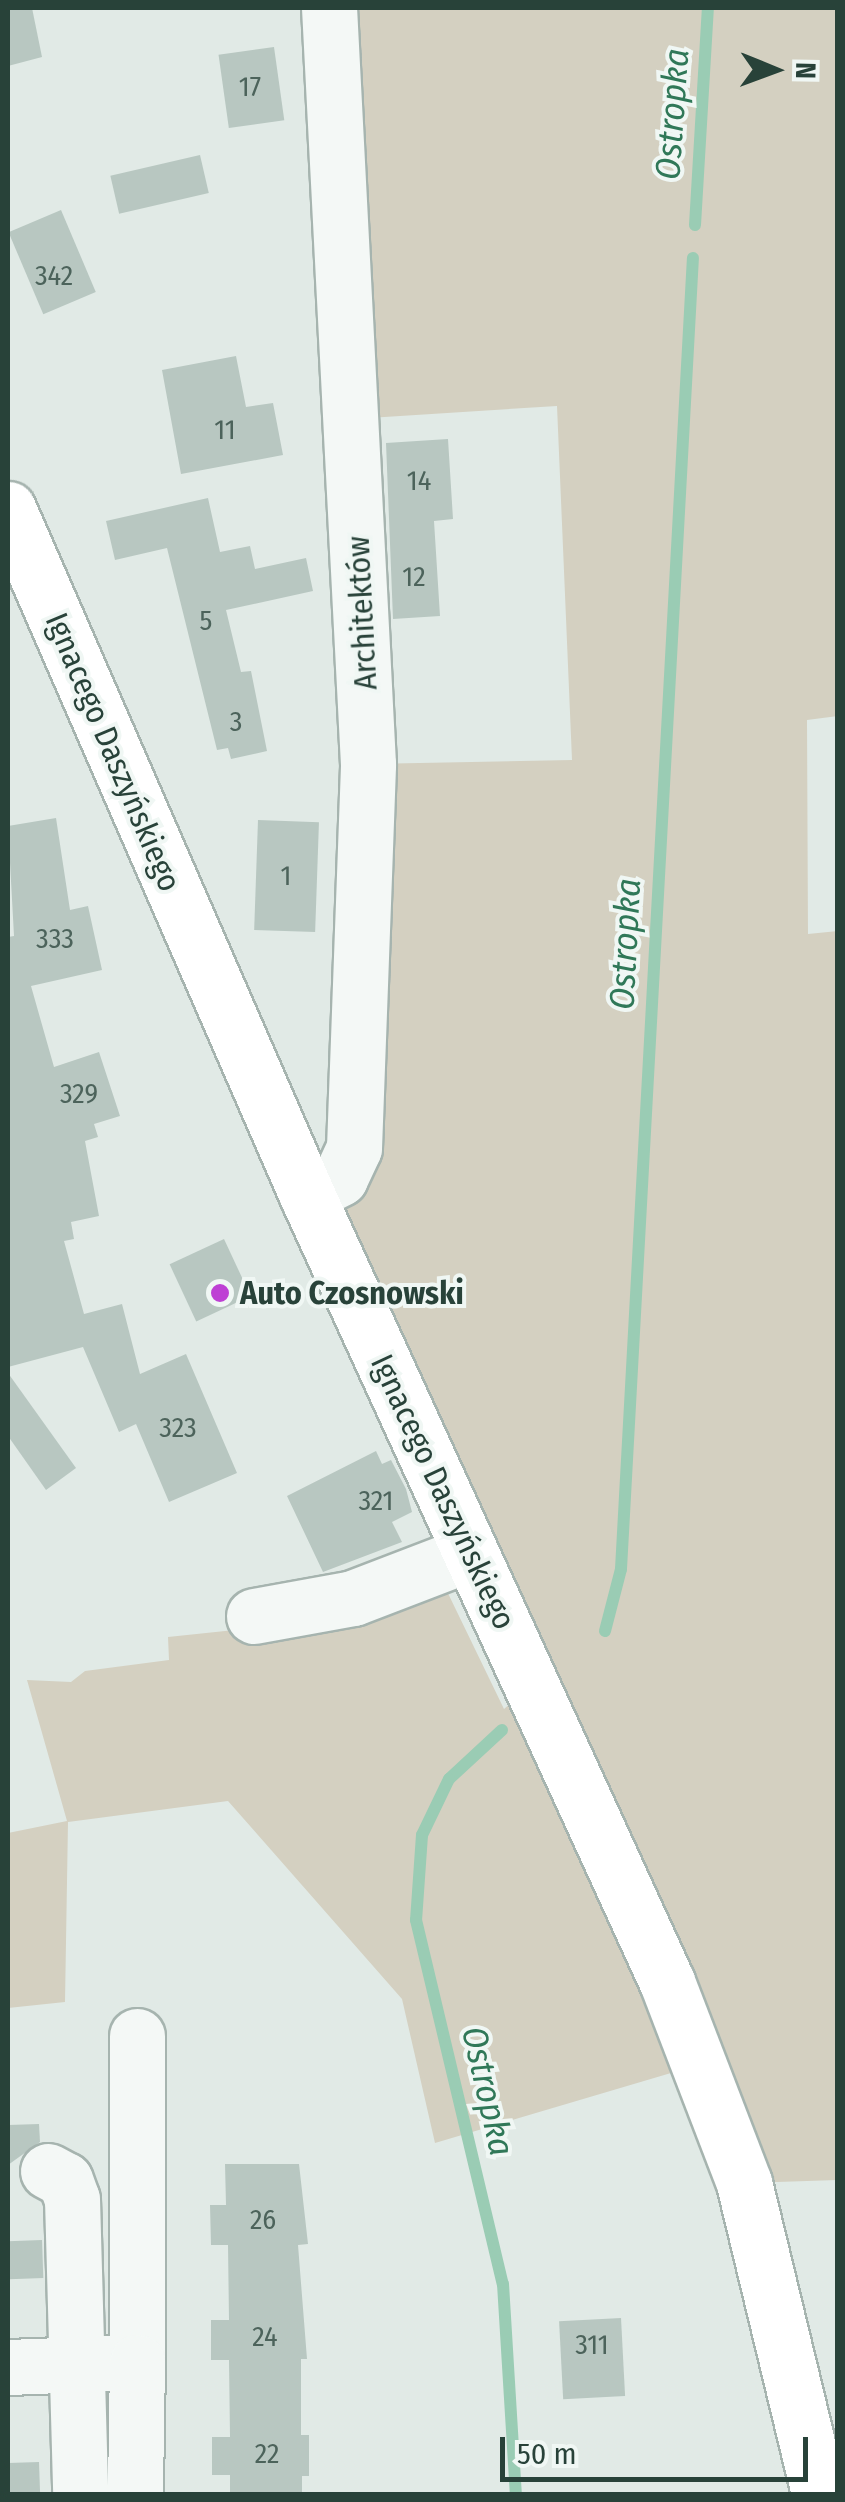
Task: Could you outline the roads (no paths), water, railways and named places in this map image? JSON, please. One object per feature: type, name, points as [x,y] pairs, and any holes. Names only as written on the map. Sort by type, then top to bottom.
[{"type":"main road","name":"Ignacego Daszyńskiego","points":[[8,509],[307,1196],[667,1982],[737,2166],[819,2494]]},
{"type":"street","name":"Architektów","points":[[307,1196],[340,1178],[354,1148],[368,764],[330,8]]},
{"type":"street","points":[[254,1616],[354,1598],[470,1553]]},
{"type":"street","points":[[135,2494],[137,2036]]},
{"type":"street","points":[[48,2170],[65,2180],[72,2198],[80,2494]]},
{"type":"street","points":[[8,2367],[136,2362]]},
{"type":"waterway","name":"Ostropka","points":[[695,225],[708,8]]},
{"type":"waterway","name":"Ostropka","points":[[605,1631],[621,1569],[693,258]]},
{"type":"waterway","name":"Ostropka","points":[[502,1730],[449,1779],[422,1835],[416,1920],[503,2284],[516,2494]]},
{"type":"place","name":"Auto Czosnowski","points":[[220,1293]]}]
